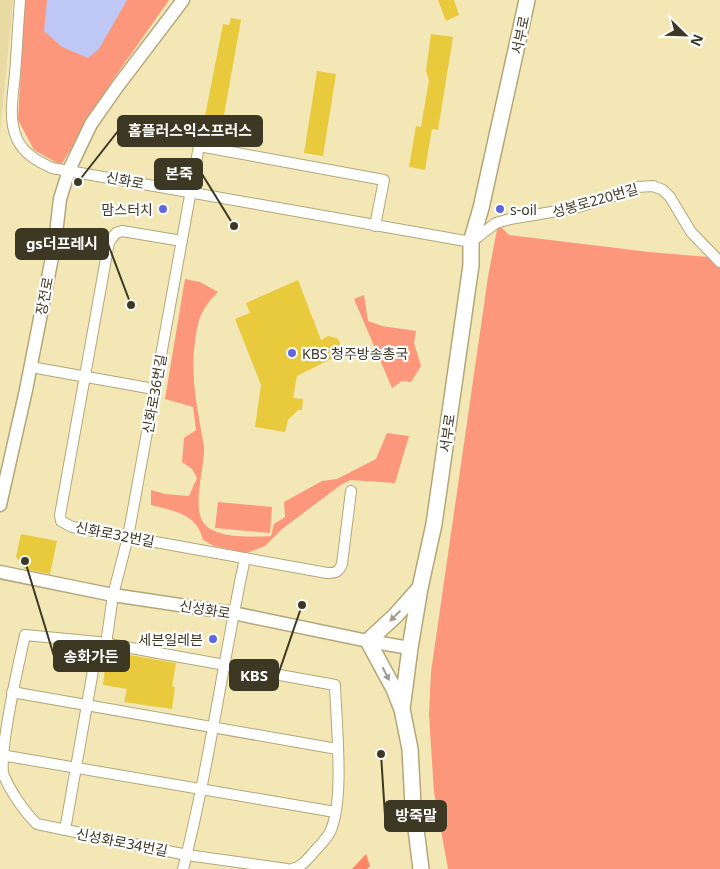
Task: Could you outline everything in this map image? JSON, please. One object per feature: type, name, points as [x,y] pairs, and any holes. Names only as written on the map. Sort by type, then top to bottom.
[{"type":"main road","name":"서부로","points":[[421,869],[413,806],[410,749],[402,709],[420,588],[434,524],[471,265],[471,242],[481,208],[527,0]]},
{"type":"main road","points":[[402,709],[394,689],[368,641],[396,615],[420,588]]},
{"type":"street","name":"신화로","points":[[20,0],[12,126],[17,140],[32,158],[52,168],[471,242]]},
{"type":"street","name":"장전로","points":[[0,505],[31,367],[60,199],[68,170],[91,124],[183,0]]},
{"type":"street","name":"신화로36번길","points":[[65,830],[87,705],[128,537],[199,146],[384,180],[375,226]]},
{"type":"street","name":"성봉로220번길","points":[[471,242],[496,223],[575,208],[637,187],[653,186],[663,190],[670,197],[691,232],[720,262]]},
{"type":"street","name":"신화로32번길","points":[[182,241],[122,232],[113,236],[110,242],[60,515],[61,522],[72,528],[335,573],[340,570],[342,564],[352,491]]},
{"type":"street","points":[[31,367],[154,389]]},
{"type":"street","points":[[183,869],[201,789],[223,665],[245,558]]},
{"type":"street","name":"신성화로","points":[[0,572],[113,595],[233,613],[410,648]]},
{"type":"street","name":"신성화로34번길","points":[[102,643],[25,635],[12,692],[1,755],[3,772],[10,787],[31,819],[37,824],[187,855],[287,869]]},
{"type":"street","points":[[102,643],[335,685],[338,789],[335,812],[329,835],[305,862],[292,869]]},
{"type":"street","points":[[12,692],[337,749]]},
{"type":"street","points":[[1,755],[76,766],[335,812]]},
{"type":"shaded area","points":[[0,0],[13,0],[0,134]]},
{"type":"shaded area","points":[[25,0],[169,0],[112,81],[61,165],[34,150],[18,120]]},
{"type":"shaded area","points":[[498,224],[509,235],[649,252],[720,258],[720,869],[448,869],[434,792],[429,715],[431,672],[488,277]]},
{"type":"shaded area","points":[[185,279],[200,282],[218,292],[204,309],[199,321],[193,363],[195,393],[204,447],[199,506],[200,515],[208,528],[215,532],[234,536],[271,536],[274,524],[285,517],[284,502],[322,481],[337,479],[376,459],[387,433],[409,436],[395,483],[351,480],[342,484],[282,529],[265,546],[247,553],[214,546],[203,540],[200,531],[190,519],[176,512],[151,505],[151,490],[165,494],[189,496],[197,478],[192,469],[182,462],[184,438],[196,430],[193,407],[165,399]]},
{"type":"shaded area","points":[[364,295],[368,321],[382,326],[416,331],[414,343],[421,366],[411,382],[402,381],[392,388],[354,299]]},
{"type":"shaded area","points":[[218,502],[272,507],[270,533],[215,528]]},
{"type":"shaded area","points":[[366,854],[370,866],[367,869],[352,869]]},
{"type":"water","points":[[47,0],[127,0],[99,49],[88,58],[62,47],[44,31]]},
{"type":"building","points":[[438,0],[454,0],[459,15],[446,21]]},
{"type":"building","points":[[231,18],[241,20],[220,137],[210,135],[211,129],[203,127],[223,24],[229,25]]},
{"type":"building","points":[[431,34],[453,37],[438,130],[432,129],[425,170],[409,167],[416,126],[421,127],[429,80],[426,71]]},
{"type":"building","points":[[317,71],[336,74],[323,156],[304,153]]},
{"type":"building","name":"KBS 청주방송총국","points":[[298,280],[321,340],[328,336],[337,338],[340,342],[339,349],[333,358],[297,376],[293,398],[303,399],[302,410],[298,410],[288,420],[285,432],[255,427],[261,385],[235,319],[250,313],[246,303]]},
{"type":"building","points":[[21,534],[57,541],[50,574],[25,569],[16,557]]},
{"type":"building","points":[[107,651],[176,663],[172,686],[175,687],[172,709],[124,702],[127,689],[103,685]]},
{"type":"place","name":"홈플러스익스프러스","points":[[78,182]]},
{"type":"place","name":"맘스터치","points":[[163,209]]},
{"type":"place","name":"s-oil","points":[[500,209]]},
{"type":"place","name":"본죽","points":[[234,226]]},
{"type":"place","name":"gs더프레시","points":[[131,305]]},
{"type":"place","name":"KBS 청주방송총국","points":[[292,353]]},
{"type":"place","name":"송화가든","points":[[25,561]]},
{"type":"place","name":"KBS","points":[[302,605]]},
{"type":"place","name":"세븐일레븐","points":[[213,639]]},
{"type":"place","name":"방죽말","points":[[381,754]]}]
